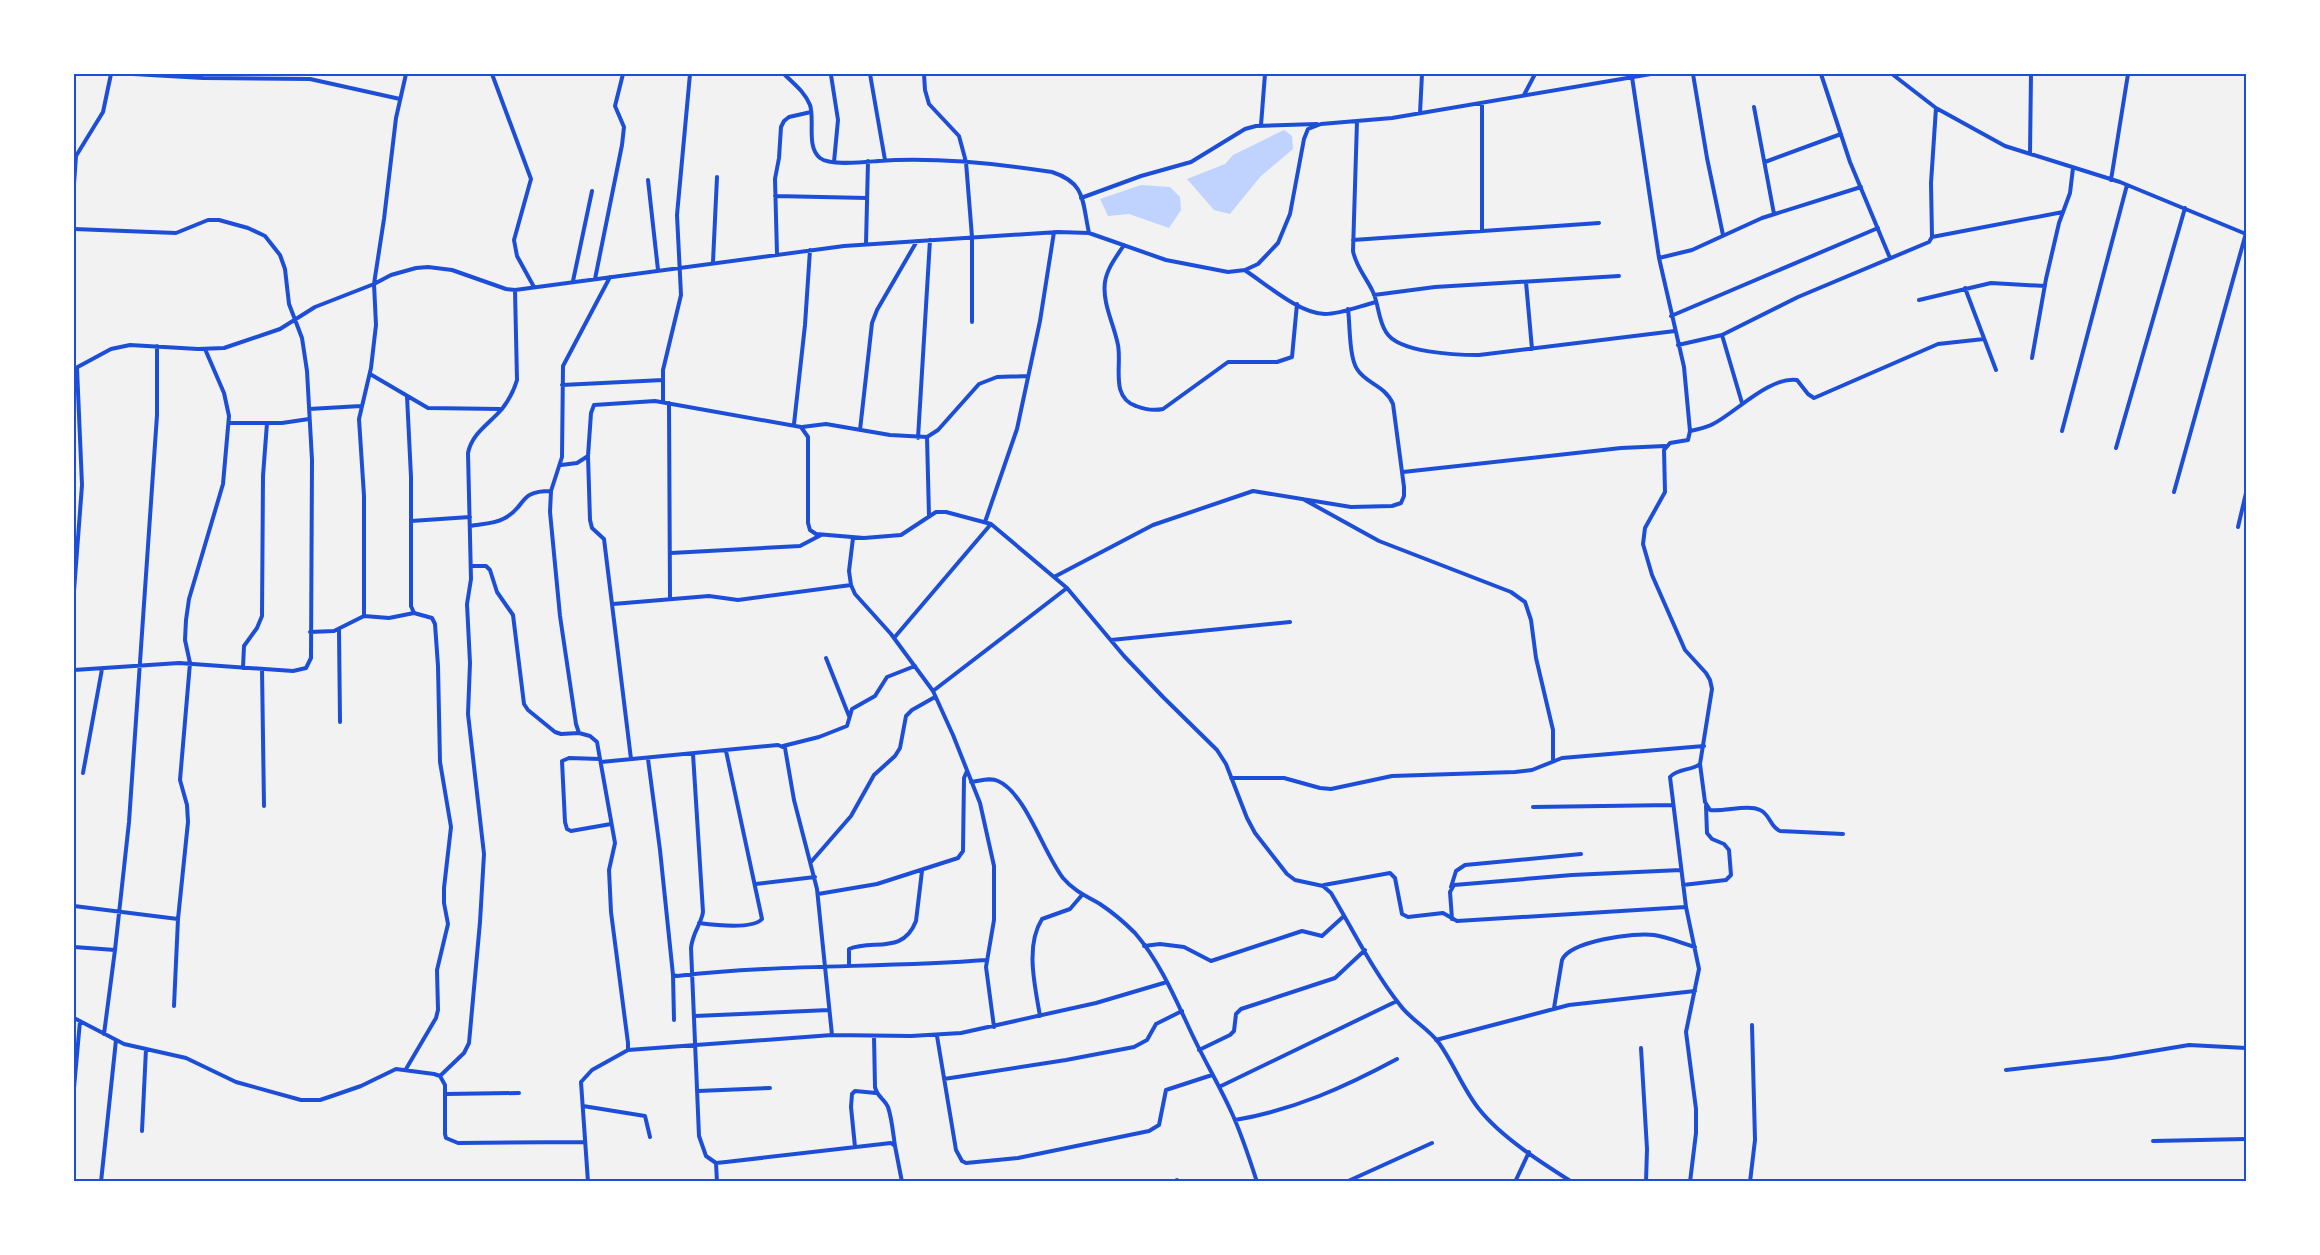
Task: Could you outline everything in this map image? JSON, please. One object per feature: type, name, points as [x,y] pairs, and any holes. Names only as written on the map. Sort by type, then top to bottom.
[{"type":"street","points":[[74,184],[75,156],[103,112],[111,74]]},
{"type":"street","points":[[133,74],[204,78],[310,79],[400,99]]},
{"type":"street","points":[[364,616],[364,496],[359,419],[370,374],[376,325],[374,284],[400,99],[406,74]]},
{"type":"street","points":[[492,74],[531,179],[514,240],[517,256],[534,287]]},
{"type":"street","points":[[595,279],[622,145],[624,127],[615,106],[623,74]]},
{"type":"street","points":[[663,402],[663,370],[681,298],[677,215],[690,74]]},
{"type":"street","points":[[784,74],[805,96],[812,112],[814,150],[818,157],[825,161],[942,159],[1052,172],[1073,182],[1079,188],[1089,233]]},
{"type":"street","points":[[870,74],[885,160]]},
{"type":"street","points":[[924,74],[929,104],[959,136],[966,162],[972,237],[972,322]]},
{"type":"street","points":[[1261,125],[1265,74]]},
{"type":"street","points":[[1420,113],[1422,74]]},
{"type":"street","points":[[1524,96],[1535,74]]},
{"type":"street","points":[[1610,82],[1611,74]]},
{"type":"street","points":[[1081,198],[1141,176],[1191,162],[1238,133],[1261,125],[1321,124],[1420,113],[1651,74]]},
{"type":"street","points":[[1693,74],[1723,235]]},
{"type":"street","points":[[1821,74],[1841,134],[1890,258]]},
{"type":"street","points":[[1892,74],[1936,108],[2005,146],[2127,185],[2246,234],[2174,492]]},
{"type":"street","points":[[2030,154],[2031,74]]},
{"type":"street","points":[[2111,180],[2128,74]]},
{"type":"street","points":[[831,75],[838,120],[834,162]]},
{"type":"street","points":[[1403,472],[1621,448],[1666,446],[1688,440],[1690,431],[1684,367],[1659,258],[1632,77]]},
{"type":"street","points":[[1482,103],[1482,230]]},
{"type":"street","points":[[1754,107],[1774,214]]},
{"type":"street","points":[[1678,345],[1722,334],[1798,297],[1929,242],[1932,237],[1931,183],[1936,108]]},
{"type":"street","points":[[777,254],[775,179],[781,127],[789,117],[812,112]]},
{"type":"street","points":[[1357,121],[1354,261],[1374,295],[1385,332],[1391,339],[1400,344],[1463,355],[1532,349],[1674,331]]},
{"type":"street","points":[[74,591],[82,486],[75,368],[120,346],[143,344],[205,349],[224,348],[280,329],[315,307],[405,270],[428,267],[452,270],[515,290],[810,250],[866,244],[1054,232],[1089,233],[1166,260],[1228,273],[1245,270],[1258,264],[1278,243],[1290,214],[1304,139],[1308,129],[1321,124]]},
{"type":"street","points":[[1765,162],[1841,134]]},
{"type":"street","points":[[866,244],[868,161]]},
{"type":"street","points":[[2032,358],[2045,286],[2062,212],[2070,193],[2073,168]]},
{"type":"street","points":[[713,262],[717,177]]},
{"type":"street","points":[[648,180],[658,270]]},
{"type":"street","points":[[2062,431],[2127,185]]},
{"type":"street","points":[[1659,258],[1692,250],[1774,214],[1861,187]]},
{"type":"street","points":[[573,282],[592,191]]},
{"type":"street","points":[[775,196],[867,198]]},
{"type":"street","points":[[2116,448],[2185,208]]},
{"type":"street","points":[[1932,237],[2062,212]]},
{"type":"street","points":[[74,229],[176,233],[208,220],[219,220],[248,228],[265,236],[280,255],[285,269],[289,304],[305,350],[312,460],[311,658],[306,668],[294,671],[190,663],[74,670]]},
{"type":"street","points":[[1353,240],[1599,224]]},
{"type":"street","points":[[1671,316],[1878,228]]},
{"type":"street","points":[[985,522],[1017,429],[1054,232]]},
{"type":"street","points":[[918,438],[930,240]]},
{"type":"street","points":[[860,430],[872,323],[877,310],[917,241]]},
{"type":"street","points":[[1125,245],[1109,270],[1104,288],[1119,352],[1120,387],[1126,401],[1133,405],[1155,411],[1163,409],[1228,362],[1277,362],[1292,357],[1297,304]]},
{"type":"street","points":[[794,424],[805,325],[810,250]]},
{"type":"street","points":[[1245,270],[1297,304],[1318,314],[1328,314],[1376,302]]},
{"type":"street","points":[[579,733],[560,616],[550,512],[551,491],[561,465],[563,366],[610,276]]},
{"type":"street","points":[[1374,295],[1435,287],[1619,276]]},
{"type":"street","points":[[1526,282],[1532,349]]},
{"type":"street","points":[[1919,300],[2000,282],[2045,286]]},
{"type":"street","points":[[1965,288],[1996,370]]},
{"type":"street","points":[[440,1076],[464,1053],[469,1043],[484,854],[468,714],[470,663],[467,604],[471,566],[469,447],[484,425],[501,409],[514,390],[517,380],[515,290]]},
{"type":"street","points":[[1054,576],[1153,525],[1253,491],[1266,491],[1351,507],[1392,506],[1401,502],[1404,496],[1403,472],[1393,404],[1383,388],[1357,369],[1353,359],[1348,309]]},
{"type":"street","points":[[1722,334],[1742,403]]},
{"type":"street","points":[[1690,431],[1712,425],[1756,394],[1792,380],[1797,380],[1814,398],[1938,344],[1984,339]]},
{"type":"street","points":[[104,1034],[116,950],[129,822],[158,415],[157,346]]},
{"type":"street","points":[[174,1006],[178,919],[188,822],[187,805],[180,780],[190,663],[185,640],[187,609],[223,484],[229,423],[228,405],[205,349]]},
{"type":"street","points":[[370,374],[428,408],[501,409]]},
{"type":"street","points":[[631,760],[604,539],[592,528],[590,520],[588,456],[591,413],[594,405],[641,401],[663,402],[801,427],[826,424],[918,438],[927,437],[938,430],[979,384],[997,377],[1028,376]]},
{"type":"street","points":[[562,385],[663,380]]},
{"type":"street","points":[[407,396],[411,477],[411,600],[414,613]]},
{"type":"street","points":[[669,403],[670,598]]},
{"type":"street","points":[[309,409],[361,406]]},
{"type":"street","points":[[229,423],[267,423],[309,419]]},
{"type":"street","points":[[243,668],[244,646],[257,628],[262,616],[263,476],[267,423]]},
{"type":"street","points":[[801,427],[808,437],[808,523],[810,530],[821,535],[853,538],[901,535],[936,512],[946,512],[991,524],[1067,588],[1163,697],[1217,750],[1232,778],[1255,833],[1287,874],[1295,880],[1316,882],[1330,893],[1397,1001],[1411,1018],[1436,1040],[1463,1087],[1480,1110],[1495,1127],[1572,1182]]},
{"type":"street","points":[[927,437],[929,516]]},
{"type":"street","points":[[1666,446],[1664,450],[1665,492],[1645,528],[1643,544],[1652,575],[1685,650],[1710,680],[1712,689],[1700,764],[1707,833],[1729,850],[1731,875],[1726,880],[1683,885]]},
{"type":"street","points":[[561,465],[577,463],[588,456]]},
{"type":"street","points":[[470,526],[501,520],[534,491],[551,491]]},
{"type":"street","points":[[2238,526],[2247,493]]},
{"type":"street","points":[[1300,498],[1379,541],[1511,592],[1525,602],[1531,620],[1536,658],[1553,730],[1553,760]]},
{"type":"street","points":[[411,521],[470,517]]},
{"type":"street","points":[[894,638],[991,524]]},
{"type":"street","points":[[671,553],[800,546],[821,535]]},
{"type":"street","points":[[853,538],[849,560],[851,585],[855,594],[894,638],[933,691],[983,814],[994,866],[994,920],[986,960],[994,1027]]},
{"type":"street","points":[[471,566],[486,566],[490,570],[497,592],[510,609],[522,696],[528,710],[555,732],[579,733],[595,738],[615,843],[609,870],[611,912],[628,1050]]},
{"type":"street","points":[[613,604],[717,596],[738,600],[851,585]]},
{"type":"street","points":[[933,691],[1067,588]]},
{"type":"street","points":[[310,632],[339,630],[364,616],[389,618],[414,613],[432,618],[435,624],[440,762],[451,836],[444,888],[448,924],[436,977],[438,1010],[436,1018],[406,1069]]},
{"type":"street","points":[[1111,640],[1290,622]]},
{"type":"street","points":[[339,630],[340,722]]},
{"type":"street","points":[[826,658],[851,719]]},
{"type":"street","points":[[611,824],[571,831],[567,829],[564,822],[562,761],[569,758],[601,761],[648,759],[783,746],[847,726],[851,719],[852,709],[875,696],[887,677],[915,666]]},
{"type":"street","points":[[83,772],[102,669]]},
{"type":"street","points":[[262,669],[264,806]]},
{"type":"street","points":[[810,863],[851,816],[874,775],[895,756],[900,748],[906,716],[935,697]]},
{"type":"street","points":[[783,746],[818,894],[832,1035]]},
{"type":"street","points":[[1232,778],[1273,777],[1331,789],[1392,776],[1515,772],[1532,770],[1553,760],[1704,746]]},
{"type":"street","points":[[699,922],[720,926],[760,922],[762,915],[726,751]]},
{"type":"street","points":[[693,754],[703,912],[692,936],[693,974],[699,1136],[706,1156],[716,1163],[887,1143],[895,1146]]},
{"type":"street","points":[[648,759],[673,975],[674,1020]]},
{"type":"street","points":[[1690,1182],[1696,1121],[1686,1032],[1699,969],[1686,907],[1671,783],[1672,774],[1695,768],[1700,764]]},
{"type":"street","points":[[818,894],[877,884],[958,858],[963,851],[964,778],[967,771]]},
{"type":"street","points":[[971,782],[992,779],[1001,782],[1029,816],[1049,857],[1063,878],[1082,895],[1108,909],[1134,933],[1144,946],[1167,982],[1235,1120],[1257,1182]]},
{"type":"street","points":[[1533,807],[1673,805]]},
{"type":"street","points":[[1706,806],[1710,810],[1759,809],[1766,814],[1773,827],[1780,831],[1843,834]]},
{"type":"street","points":[[1452,919],[1451,888],[1456,871],[1465,865],[1581,854]]},
{"type":"street","points":[[1451,888],[1460,885],[1572,875],[1681,870]]},
{"type":"street","points":[[849,965],[849,949],[894,944],[914,928],[922,871]]},
{"type":"street","points":[[1323,886],[1390,873],[1395,878],[1402,914],[1408,917],[1443,913],[1452,919],[1462,921],[1686,907]]},
{"type":"street","points":[[756,884],[815,877]]},
{"type":"street","points":[[1040,1016],[1034,983],[1035,933],[1042,919],[1070,909],[1082,895]]},
{"type":"street","points":[[74,906],[178,919]]},
{"type":"street","points":[[1144,946],[1167,944],[1184,947],[1211,961],[1302,931],[1322,936],[1345,916]]},
{"type":"street","points":[[1554,1008],[1562,960],[1564,955],[1575,947],[1623,936],[1645,934],[1661,936],[1695,947]]},
{"type":"street","points":[[74,947],[116,950]]},
{"type":"street","points":[[1199,1050],[1230,1035],[1234,1031],[1236,1014],[1241,1010],[1335,978],[1365,950]]},
{"type":"street","points":[[673,975],[986,960]]},
{"type":"street","points":[[588,1182],[581,1082],[584,1077],[628,1050],[832,1035],[937,1036],[994,1027],[1096,1003],[1167,982]]},
{"type":"street","points":[[1436,1040],[1554,1008],[1623,998],[1695,992]]},
{"type":"street","points":[[1219,1087],[1397,1001]]},
{"type":"street","points":[[695,1016],[830,1010]]},
{"type":"street","points":[[944,1079],[1134,1047],[1147,1040],[1156,1024],[1182,1011]]},
{"type":"street","points":[[74,1018],[116,1040],[186,1058],[236,1082],[301,1100],[320,1100],[361,1086],[390,1071],[406,1069],[440,1076],[445,1084],[446,1094],[443,1129],[446,1138],[458,1143],[585,1142]]},
{"type":"street","points":[[74,1088],[80,1021]]},
{"type":"street","points":[[1750,1182],[1755,1140],[1752,1025]]},
{"type":"street","points":[[874,1036],[876,1093]]},
{"type":"street","points":[[937,1036],[956,1150],[962,1161],[972,1163],[1018,1158],[1149,1131],[1159,1125],[1166,1090],[1212,1075]]},
{"type":"street","points":[[101,1182],[116,1040]]},
{"type":"street","points":[[2006,1070],[2189,1046],[2247,1048]]},
{"type":"street","points":[[1641,1048],[1647,1149],[1646,1182]]},
{"type":"street","points":[[142,1131],[146,1049]]},
{"type":"street","points":[[1235,1120],[1277,1112],[1313,1100],[1398,1059]]},
{"type":"street","points":[[698,1091],[770,1088]]},
{"type":"street","points":[[855,1147],[852,1094],[855,1091],[876,1093],[887,1104],[902,1182]]},
{"type":"street","points":[[446,1094],[519,1093]]},
{"type":"street","points":[[583,1106],[645,1116],[650,1137]]},
{"type":"street","points":[[2153,1141],[2247,1139]]},
{"type":"street","points":[[1346,1182],[1432,1143]]},
{"type":"street","points":[[1515,1182],[1529,1152]]},
{"type":"street","points":[[716,1163],[717,1182]]},
{"type":"water","points":[[1284,130],[1292,136],[1293,149],[1260,177],[1230,214],[1214,210],[1187,179],[1225,164],[1233,155]]},
{"type":"water","points":[[1141,185],[1170,187],[1180,197],[1181,210],[1169,228],[1129,214],[1108,216],[1100,199]]}]
